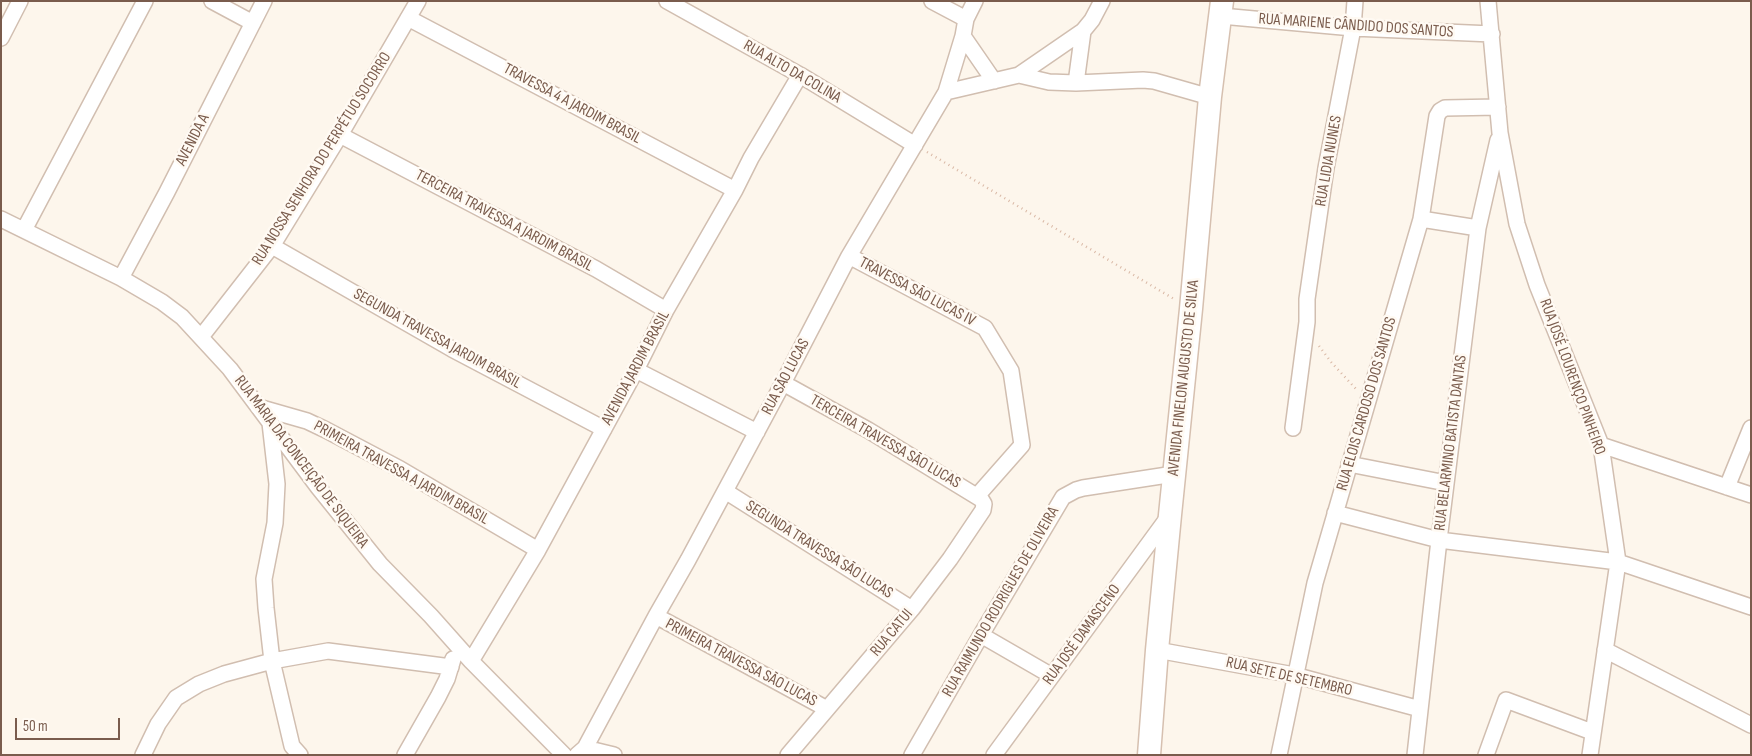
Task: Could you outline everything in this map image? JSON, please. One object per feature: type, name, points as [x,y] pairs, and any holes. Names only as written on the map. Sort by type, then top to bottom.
[{"type":"street","points":[[1,38],[20,1]]},
{"type":"street","points":[[24,230],[145,1]]},
{"type":"street","points":[[212,1],[253,22]]},
{"type":"street","name":"AVENIDA A","points":[[120,278],[167,192],[264,1]]},
{"type":"street","name":"RUA NOSSA SENHORA DO PERPÉTUO SOCORRO","points":[[201,336],[272,246],[340,136],[418,1]]},
{"type":"street","name":"RUA ALTO DA COLINA","points":[[667,1],[800,75],[915,145]]},
{"type":"street","points":[[932,1],[966,19]]},
{"type":"street","name":"RUA SÃO LUCAS","points":[[581,752],[784,383],[849,256],[946,92],[963,36],[966,19],[975,1]]},
{"type":"street","points":[[946,92],[1019,75],[1082,31],[1096,14],[1102,1]]},
{"type":"street","name":"RUA LIDIA NUNES","points":[[1294,428],[1307,322],[1307,299],[1326,168],[1353,28],[1355,1]]},
{"type":"street","name":"RUA JOSÉ LOURENÇO PINHEIRO","points":[[1488,1],[1500,134],[1522,242],[1601,445],[1618,562],[1590,755]]},
{"type":"street","name":"RUA MARIENE CÂNDIDO DOS SANTOS","points":[[1221,8],[1353,28],[1492,34]]},
{"type":"street","name":"AVENIDA FINELON AUGUSTO DE SILVA","points":[[1149,755],[1157,650],[1210,97],[1221,8]]},
{"type":"street","name":"TRAVESSA 4 A JARDIM BRASIL","points":[[408,18],[735,190]]},
{"type":"street","points":[[1076,84],[1082,31]]},
{"type":"street","points":[[963,36],[994,81]]},
{"type":"street","name":"AVENIDA JARDIM BRASIL","points":[[471,661],[538,550],[636,370],[666,310],[800,75]]},
{"type":"street","points":[[1019,75],[1049,82],[1076,84],[1154,81],[1210,97]]},
{"type":"street","name":"RUA ELOIS CARDOSO DOS SANTOS","points":[[1279,755],[1294,675],[1315,583],[1421,219],[1437,116],[1445,108],[1498,107]]},
{"type":"street","name":"RUA BELARMINO BATISTA DANTAS","points":[[1415,755],[1439,540],[1478,228],[1500,134]]},
{"type":"street","name":"TERCEIRA TRAVESSA A JARDIM BRASIL","points":[[340,136],[596,269],[666,310]]},
{"type":"street","name":"RUA MARIA DA CONCEIÇÃO DE SIQUEIRA","points":[[1,219],[120,278],[176,312],[201,336],[230,369],[318,487],[380,564],[431,616],[471,661],[564,755]]},
{"type":"street","points":[[1421,219],[1478,228]]},
{"type":"street","name":"SEGUNDA TRAVESSA JARDIM BRASIL","points":[[272,246],[452,350],[604,429]]},
{"type":"street","name":"TRAVESSA SÃO LUCAS IV","points":[[849,256],[985,328]]},
{"type":"street","name":"RUA CATUI","points":[[788,755],[912,609],[950,559],[983,510],[981,500],[1022,445],[1011,371],[985,328]]},
{"type":"street","points":[[636,370],[757,432]]},
{"type":"street","name":"TERCEIRA TRAVESSA SÃO LUCAS","points":[[784,383],[868,430],[981,500]]},
{"type":"street","name":"PRIMEIRA TRAVESSA A JARDIM BRASIL","points":[[258,407],[307,421],[335,435],[400,469],[538,550]]},
{"type":"street","points":[[270,423],[277,484],[274,523],[264,579],[272,661],[292,746],[300,755]]},
{"type":"street","points":[[1727,487],[1751,428]]},
{"type":"street","points":[[1601,445],[1751,495]]},
{"type":"street","points":[[1349,464],[1446,483]]},
{"type":"street","name":"RUA RAIMUNDO RODRIGUES DE OLIVEIRA","points":[[912,755],[1063,497],[1083,488],[1174,474]]},
{"type":"street","name":"SEGUNDA TRAVESSA SÃO LUCAS","points":[[725,491],[912,609]]},
{"type":"street","points":[[1335,513],[1439,540],[1618,562],[1751,607]]},
{"type":"street","name":"RUA JOSÉ DAMASCENO","points":[[994,755],[1170,515]]},
{"type":"street","name":"PRIMEIRA TRAVESSA SÃO LUCAS","points":[[656,616],[826,709]]},
{"type":"street","points":[[981,635],[1052,676]]},
{"type":"street","points":[[405,755],[438,697],[451,667],[456,645]]},
{"type":"street","name":"RUA SETE DE SETEMBRO","points":[[1157,650],[1294,675],[1420,709]]},
{"type":"street","points":[[1605,650],[1751,725]]},
{"type":"street","points":[[143,755],[158,724],[176,698],[199,684],[224,674],[272,661],[328,651],[451,667]]},
{"type":"street","points":[[1486,755],[1506,700],[1592,732]]},
{"type":"street","points":[[581,752],[614,755]]},
{"type":"path","points":[[915,145],[1191,309]]},
{"type":"path","points":[[1307,322],[1326,356],[1368,401]]}]
